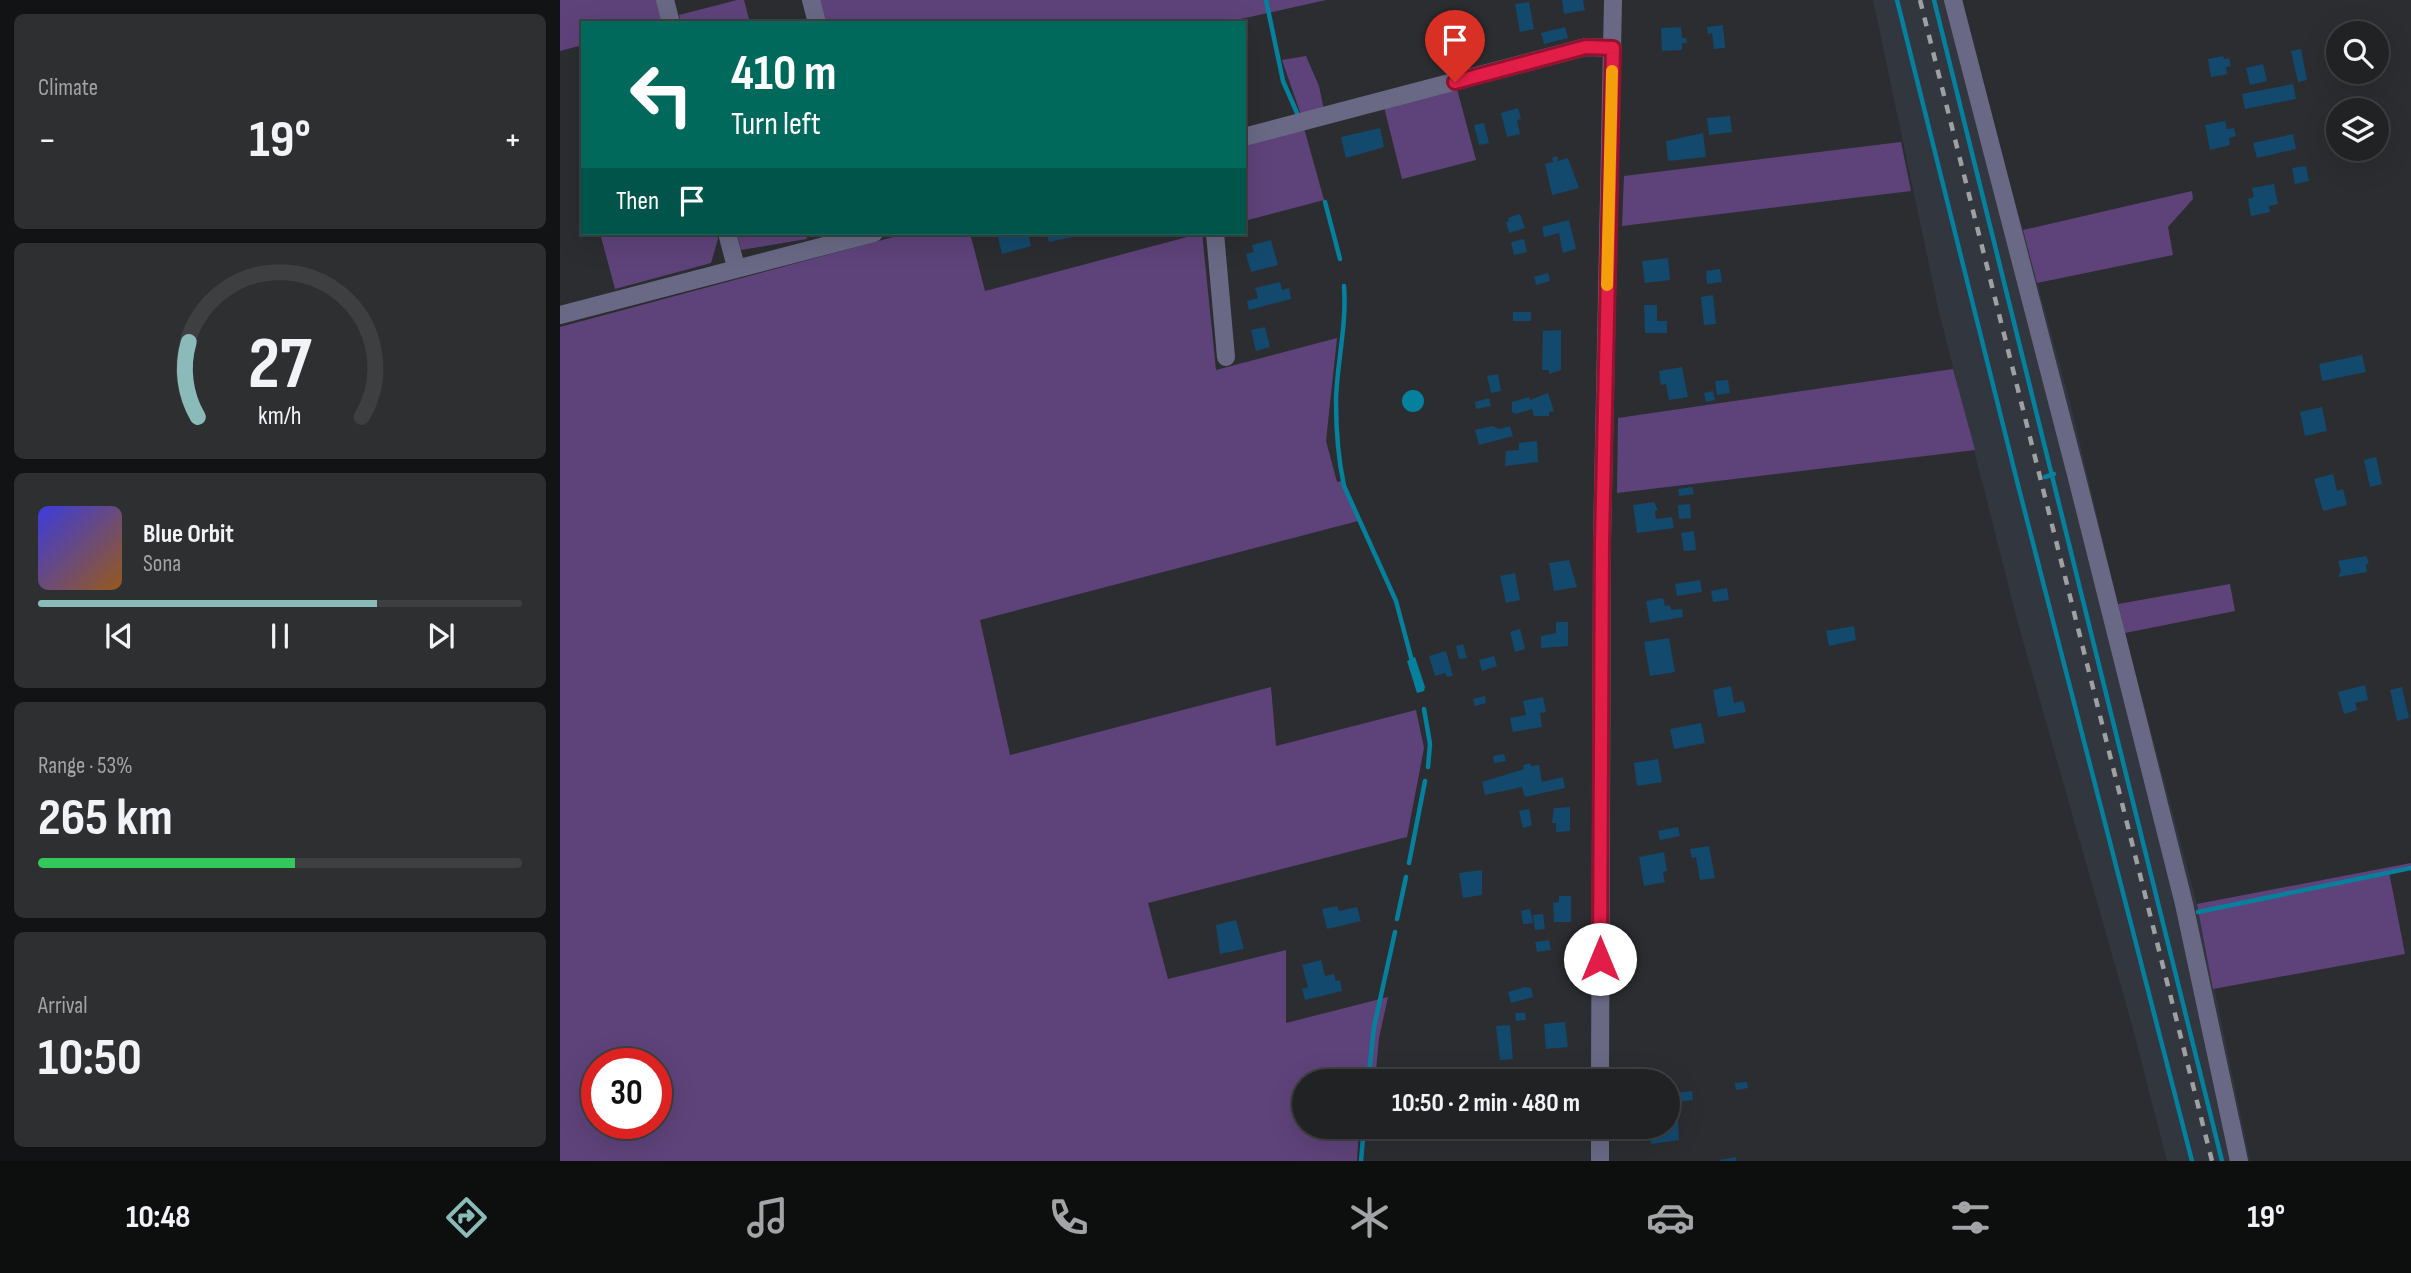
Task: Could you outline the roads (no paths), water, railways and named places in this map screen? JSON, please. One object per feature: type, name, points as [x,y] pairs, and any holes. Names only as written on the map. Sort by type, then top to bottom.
[{"type":"street","points":[[665,0],[670,21]]},
{"type":"street","points":[[811,0],[816,21]]},
{"type":"street","points":[[1600,1069],[1602,542],[1613,0]]},
{"type":"street","points":[[1953,0],[2184,904],[2239,1161]]},
{"type":"street","points":[[1246,136],[1586,47],[1613,48]]},
{"type":"street","points":[[728,235],[737,267]]},
{"type":"street","points":[[560,315],[866,235]]},
{"type":"street","points":[[1215,235],[1226,357]]},
{"type":"street","points":[[1600,1139],[1600,1161]]},
{"type":"water","points":[[1413,390],[1421,393],[1424,401],[1421,409],[1413,412],[1405,409],[1402,401],[1405,393]]},
{"type":"water","points":[[1415,657],[1425,687],[1424,691],[1417,693],[1407,661]]},
{"type":"waterway","points":[[1266,0],[1283,81],[1297,113]]},
{"type":"waterway","points":[[1897,0],[2018,485],[2192,1161]]},
{"type":"waterway","points":[[1934,0],[2222,1161]]},
{"type":"waterway","points":[[1325,202],[1340,259]]},
{"type":"waterway","points":[[1344,286],[1336,400],[1342,475],[1344,486],[1396,601],[1412,661]]},
{"type":"waterway","points":[[2045,477],[2054,474]]},
{"type":"waterway","points":[[1424,709],[1430,744],[1428,767]]},
{"type":"waterway","points":[[1409,863],[1425,781]]},
{"type":"waterway","points":[[2198,912],[2411,868]]},
{"type":"waterway","points":[[1397,919],[1406,877]]},
{"type":"waterway","points":[[1369,1069],[1374,1027],[1395,932]]},
{"type":"waterway","points":[[1361,1161],[1363,1139]]},
{"type":"railway","points":[[1920,0],[2212,1161]]}]
